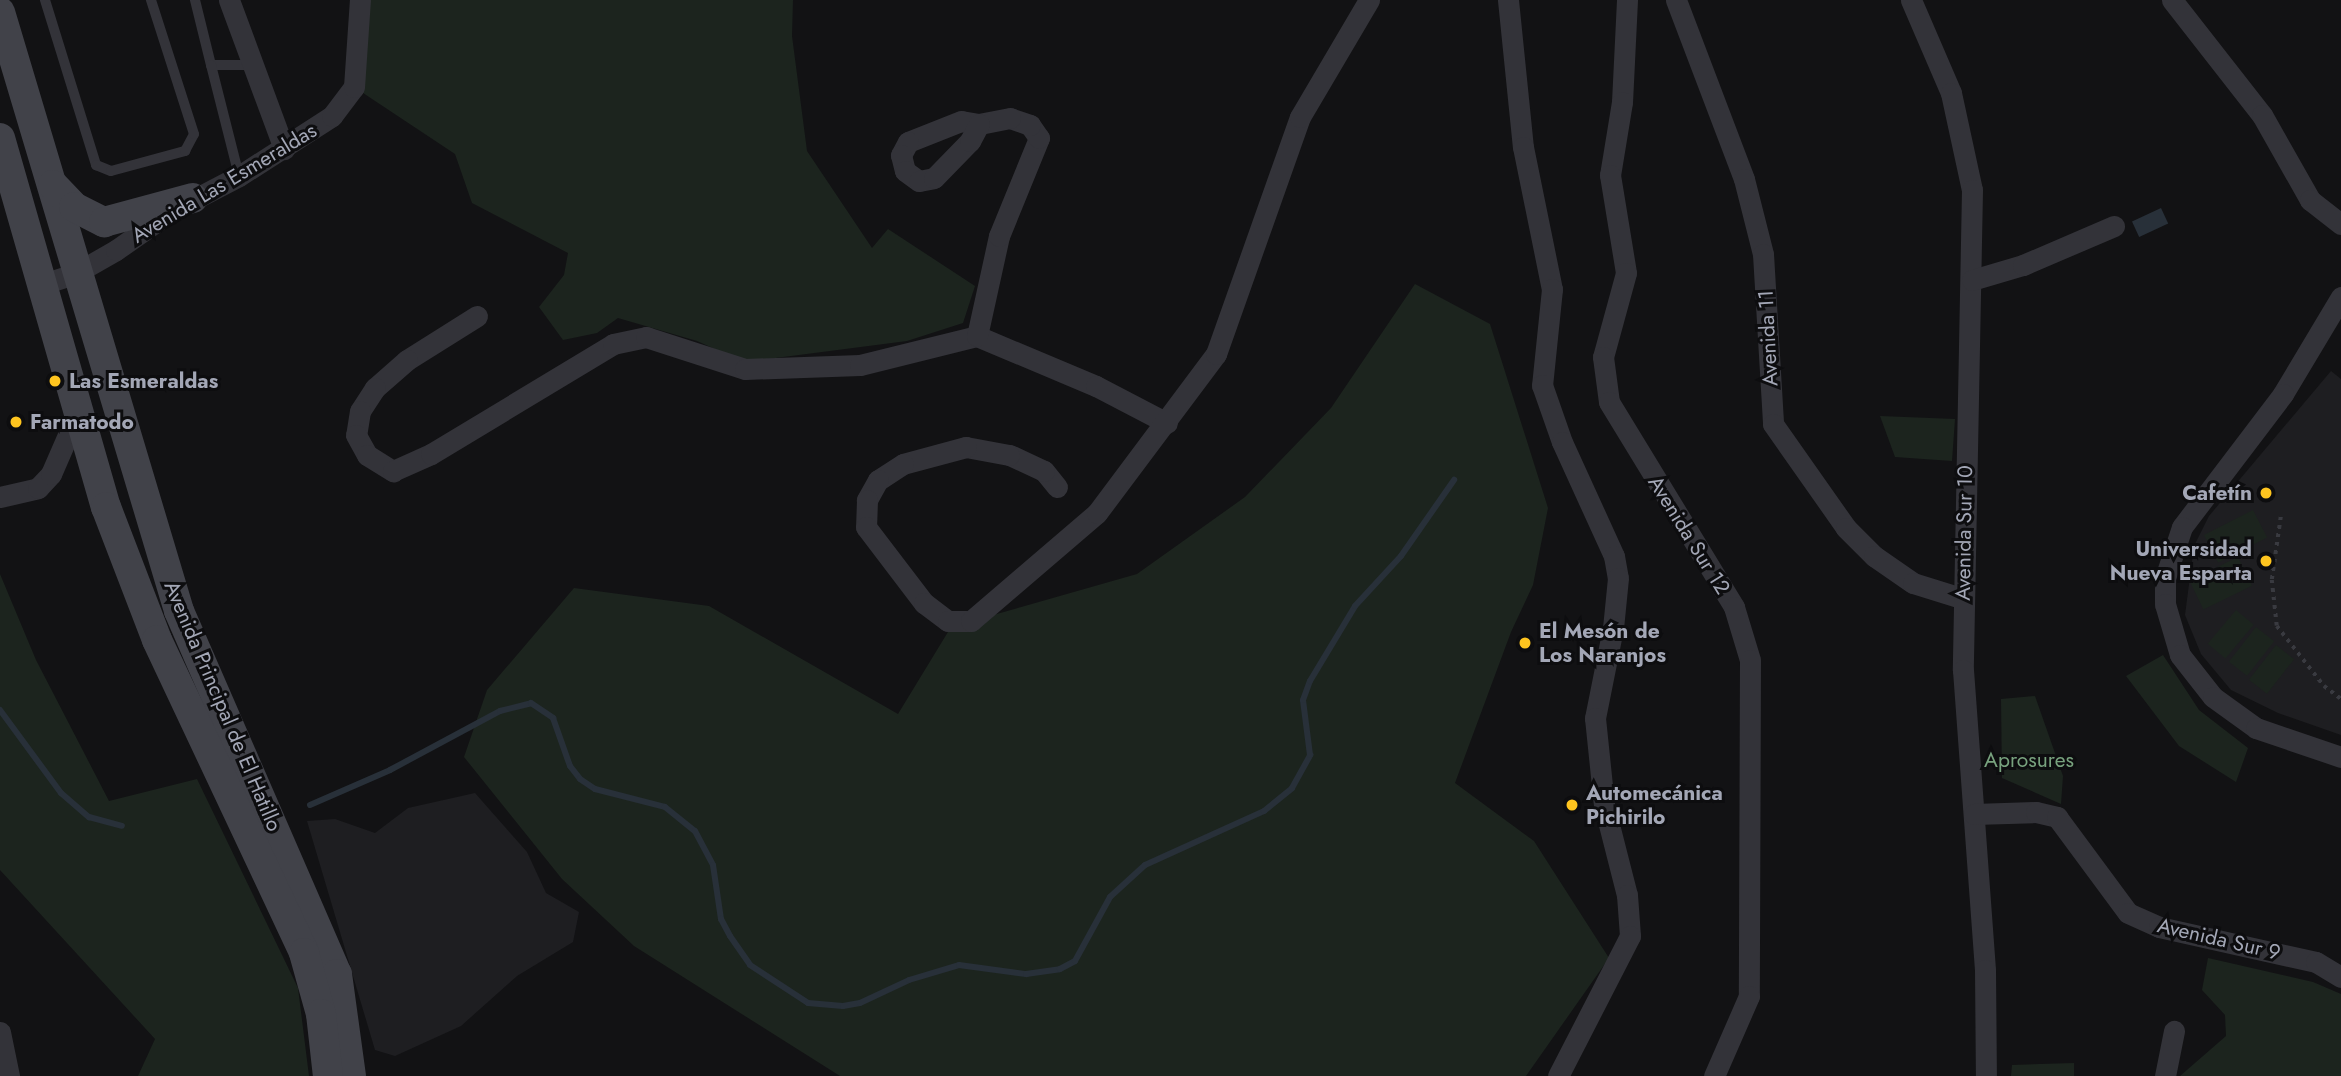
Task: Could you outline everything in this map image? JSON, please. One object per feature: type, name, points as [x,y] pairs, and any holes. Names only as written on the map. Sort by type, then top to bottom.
[{"type":"main road","name":"Avenida Principal de El Hatillo","points":[[0,12],[179,611],[337,974],[351,1076]]},
{"type":"main road","name":"Avenida Principal de El Hatillo","points":[[0,138],[106,507],[157,640],[304,953],[321,1014],[328,1076]]},
{"type":"main road","points":[[51,183],[74,207],[104,222],[193,198]]},
{"type":"street","points":[[229,0],[250,65],[284,149]]},
{"type":"street","name":"Avenida Las Esmeraldas","points":[[43,284],[76,272],[193,198],[239,176],[284,149],[332,116],[354,87],[360,0]]},
{"type":"street","points":[[1057,487],[1044,471],[1009,455],[966,447],[903,464],[878,480],[867,500],[866,527],[924,603],[948,621],[971,621],[1097,513],[1167,423],[1216,354],[1300,117],[1369,0]]},
{"type":"street","points":[[1508,0],[1523,148],[1552,289],[1542,385],[1562,442],[1614,556],[1618,578],[1613,628],[1595,718],[1604,805],[1627,895],[1630,936],[1558,1076]]},
{"type":"street","name":"Avenida Sur 12","points":[[1627,0],[1622,102],[1610,176],[1626,273],[1603,357],[1609,402],[1734,607],[1750,660],[1749,996],[1714,1076]]},
{"type":"street","name":"Avenida 11","points":[[1676,0],[1744,179],[1763,254],[1773,424],[1846,528],[1874,556],[1913,583],[1964,598]]},
{"type":"street","name":"Avenida Sur 10","points":[[1911,0],[1954,105],[1972,190],[1963,670],[1986,970],[1986,1076]]},
{"type":"street","points":[[2172,0],[2262,115],[2310,200],[2341,224]]},
{"type":"street","points":[[977,336],[999,236],[1039,138],[1030,125],[1010,118],[979,124]]},
{"type":"street","points":[[1972,280],[2023,265],[2114,226]]},
{"type":"street","points":[[2341,297],[2283,394],[2182,527],[2165,578],[2171,631],[2180,655],[2213,697],[2256,728],[2341,757]]},
{"type":"street","points":[[477,316],[407,360],[375,387],[360,411],[356,435],[367,455],[393,471],[431,454],[613,344],[646,337],[745,369],[860,365],[977,336],[1096,386],[1167,423]]},
{"type":"street","points":[[0,497],[38,488],[51,474],[78,412]]},
{"type":"street","name":"Avenida Sur 9","points":[[1974,814],[2036,812],[2057,817],[2128,913],[2158,927],[2316,962],[2341,977]]},
{"type":"street","points":[[2165,1076],[2174,1031]]},
{"type":"street","points":[[0,1032],[9,1076]]},
{"type":"lane","points":[[45,0],[96,165],[111,171],[185,151],[194,134],[151,0]]},
{"type":"lane","points":[[195,0],[239,176]]},
{"type":"lane","points":[[211,65],[250,65]]},
{"type":"path","points":[[2281,517],[2273,580],[2277,626],[2324,686],[2341,699]]},
{"type":"shaded area","points":[[2161,208],[2168,223],[2139,237],[2132,222]]},
{"type":"shaded area","name":"Universidad Nueva Esparta","points":[[2331,371],[2341,379],[2341,735],[2278,713],[2231,690],[2201,654],[2185,615],[2194,546],[2209,516]]},
{"type":"shaded area","points":[[475,793],[527,852],[546,893],[579,912],[573,942],[517,976],[461,1026],[395,1056],[375,1050],[307,821],[335,819],[375,833],[408,808]]},
{"type":"green space","points":[[360,0],[793,0],[792,36],[807,151],[872,248],[888,229],[975,286],[963,323],[907,341],[744,362],[697,341],[618,318],[597,333],[563,340],[539,307],[564,275],[568,253],[472,203],[455,154],[354,87]]},
{"type":"green space","points":[[1415,284],[1490,324],[1548,508],[1533,585],[1511,632],[1455,783],[1534,841],[1609,958],[1526,1076],[840,1076],[634,946],[562,879],[464,757],[487,690],[574,588],[709,606],[898,714],[951,627],[1137,574],[1245,497],[1331,408]]},
{"type":"green space","points":[[1880,416],[1955,419],[1952,461],[1895,457]]},
{"type":"green space","points":[[2253,510],[2267,538],[2218,563],[2204,535]]},
{"type":"green space","points":[[2238,557],[2252,586],[2203,609],[2189,581]]},
{"type":"green space","points":[[0,574],[36,660],[109,801],[197,779],[298,988],[309,1076],[138,1076],[155,1039],[0,870]]},
{"type":"green space","points":[[2236,610],[2254,625],[2225,658],[2208,644]]},
{"type":"green space","points":[[2256,627],[2274,641],[2247,676],[2229,662]]},
{"type":"green space","points":[[2276,645],[2294,659],[2267,694],[2249,680]]},
{"type":"green space","points":[[2163,655],[2199,710],[2248,748],[2236,782],[2179,746],[2126,676]]},
{"type":"green space","name":"Aprosures","points":[[2035,696],[2063,776],[2061,804],[2002,778],[2001,699]]},
{"type":"green space","points":[[2208,958],[2313,982],[2341,994],[2341,1076],[2180,1076],[2226,1036],[2225,1015],[2202,990]]},
{"type":"green space","points":[[2074,1063],[2074,1076],[2011,1076],[2012,1065]]},
{"type":"waterway","points":[[310,805],[390,770],[500,711],[531,703],[553,718],[570,766],[580,779],[595,789],[665,807],[695,831],[713,865],[721,919],[730,936],[750,965],[808,1003],[843,1006],[860,1003],[909,980],[959,965],[1026,974],[1060,969],[1075,961],[1110,897],[1145,865],[1264,811],[1292,788],[1310,755],[1303,700],[1310,681],[1355,606],[1401,556],[1454,480]]},
{"type":"waterway","points":[[0,710],[61,793],[89,817],[122,826]]},
{"type":"place","name":"Las Esmeraldas","points":[[55,381]]},
{"type":"place","name":"Farmatodo","points":[[16,422]]},
{"type":"place","name":"Cafetín","points":[[2266,493]]},
{"type":"place","name":"Universidad Nueva Esparta","points":[[2266,561]]},
{"type":"place","name":"El Mesón de Los Naranjos","points":[[1525,643]]},
{"type":"place","name":"Automecánica Pichirilo","points":[[1572,805]]}]
